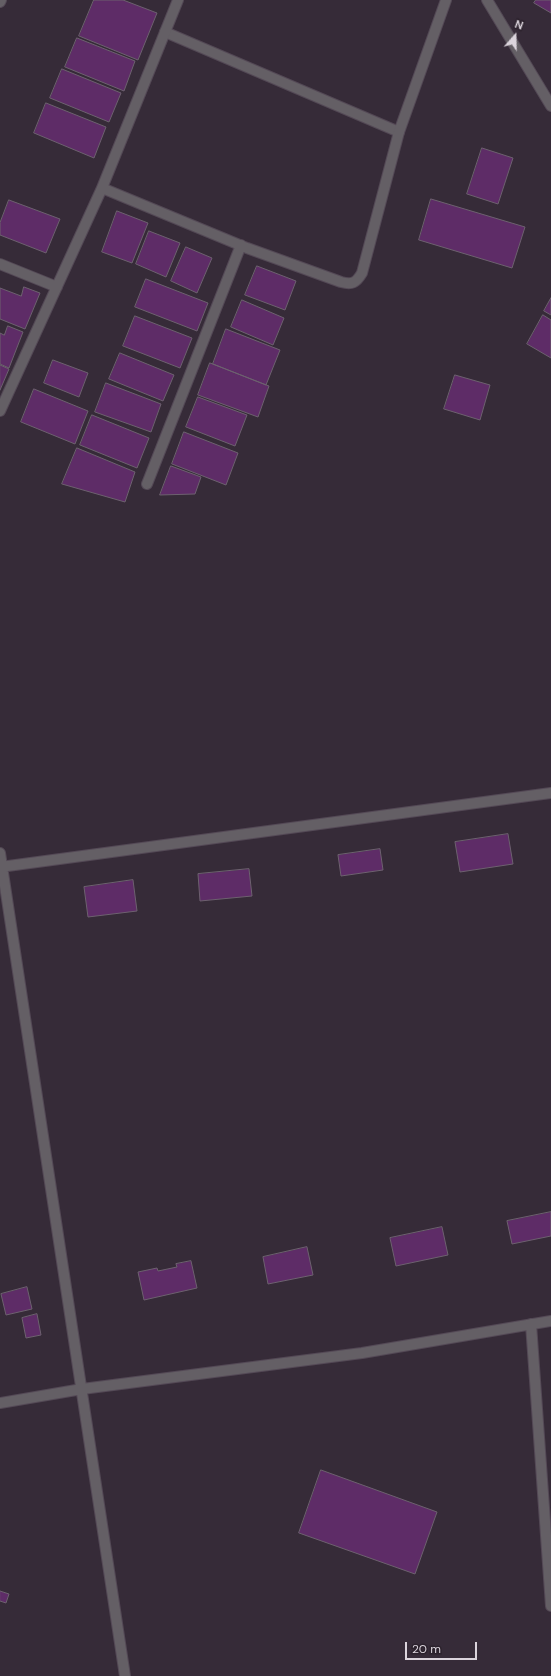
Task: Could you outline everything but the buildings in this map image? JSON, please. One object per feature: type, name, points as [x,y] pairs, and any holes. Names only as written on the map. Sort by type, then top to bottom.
[{"type":"street","points":[[0,411],[102,188],[178,0]]},
{"type":"street","points":[[102,188],[241,245],[341,282],[350,284],[357,282],[362,273],[399,132],[446,0]]},
{"type":"street","points":[[487,0],[551,106]]},
{"type":"street","points":[[165,32],[399,132]]},
{"type":"street","points":[[146,484],[241,245]]},
{"type":"street","points":[[0,264],[57,287]]},
{"type":"street","points":[[1,867],[551,793]]},
{"type":"street","points":[[0,853],[125,1676]]},
{"type":"street","points":[[0,1403],[82,1389],[362,1353],[551,1321]]},
{"type":"street","points":[[531,1324],[551,1606]]}]
